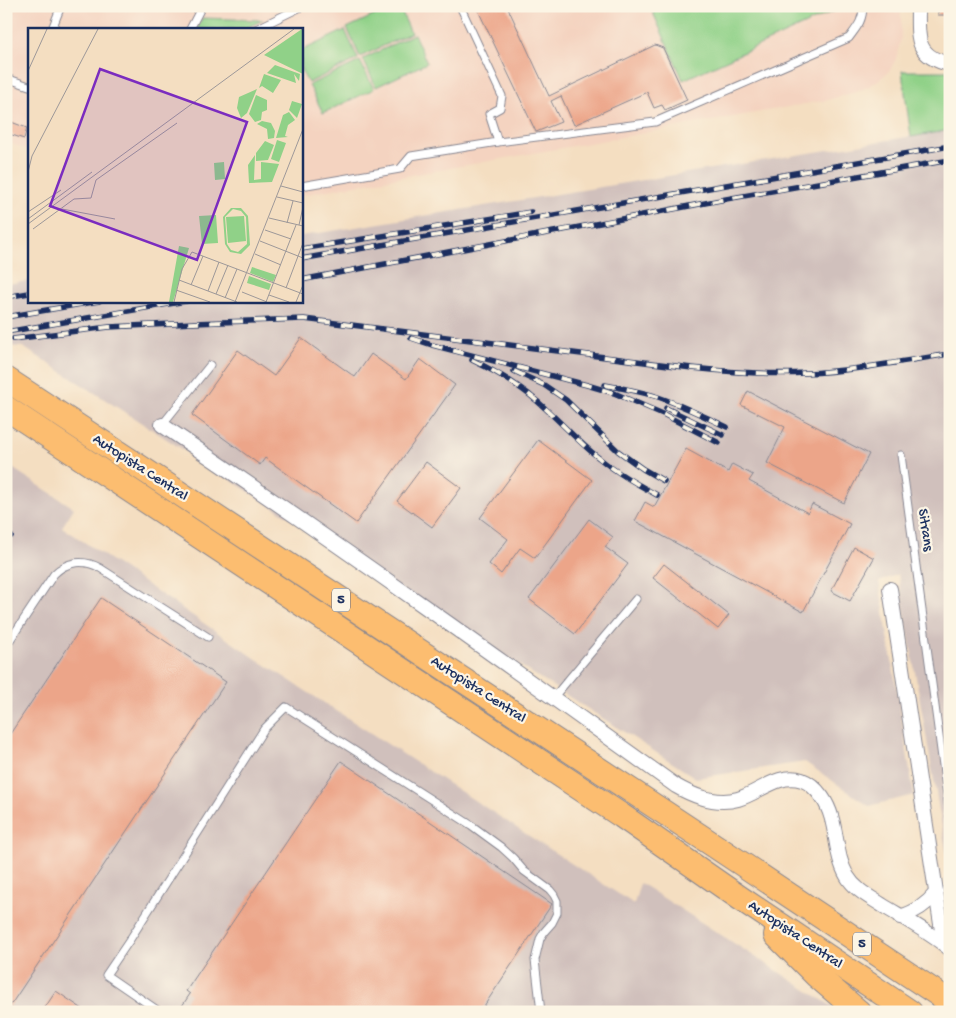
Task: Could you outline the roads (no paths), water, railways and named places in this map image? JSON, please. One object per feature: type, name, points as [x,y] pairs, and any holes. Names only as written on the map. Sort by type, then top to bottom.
[{"type":"highway","name":"Autopista Central","points":[[6,379],[950,1002]]},
{"type":"highway","name":"Autopista Central","points":[[6,408],[622,816],[910,1012]]},
{"type":"highway","points":[[740,898],[817,976],[859,1012]]},
{"type":"street","points":[[918,6],[918,32],[925,52],[940,62],[950,64]]},
{"type":"street","points":[[162,425],[419,602],[688,793],[701,798],[720,801],[738,798],[786,778],[800,779],[812,785],[829,808],[839,853],[851,882],[864,894],[947,947]]},
{"type":"street","points":[[890,590],[936,893],[947,947]]},
{"type":"street","points":[[900,916],[918,910],[936,893]]},
{"type":"lane","points":[[52,28],[61,6]]},
{"type":"lane","points":[[191,28],[202,6]]},
{"type":"lane","points":[[258,28],[302,6]]},
{"type":"lane","points":[[460,6],[502,96],[500,108],[488,114],[498,142]]},
{"type":"lane","points":[[302,186],[400,169],[411,156],[498,142],[656,122],[849,38],[859,25],[863,15],[863,6]]},
{"type":"lane","points":[[6,78],[28,86]]},
{"type":"lane","points":[[162,425],[210,365]]},
{"type":"lane","name":"Sitrans","points":[[901,455],[950,817]]},
{"type":"lane","points":[[6,646],[54,574],[64,566],[76,562],[95,565],[208,637]]},
{"type":"lane","points":[[553,698],[636,599]]},
{"type":"lane","points":[[160,1012],[106,975],[264,729],[286,707],[471,825],[501,847],[524,871],[550,890],[557,901],[557,913],[540,939],[536,953],[535,967],[541,1012]]},
{"type":"railway","points":[[302,259],[950,146]]},
{"type":"railway","points":[[302,280],[726,199],[950,160]]},
{"type":"railway","points":[[302,249],[531,212]]},
{"type":"railway","points":[[6,297],[28,293]]},
{"type":"railway","points":[[6,317],[93,302]]},
{"type":"railway","points":[[6,332],[180,302]]},
{"type":"railway","points":[[13,339],[109,327],[304,319],[692,368],[749,373],[792,374],[824,372],[950,354]]},
{"type":"railway","points":[[411,338],[614,393],[663,414],[719,443]]},
{"type":"railway","points":[[472,360],[522,389],[606,463],[627,478],[657,495]]},
{"type":"railway","points":[[514,371],[544,385],[566,400],[618,451],[664,481]]},
{"type":"railway","points":[[605,385],[664,399],[727,427]]},
{"type":"railway","points":[[666,408],[723,435]]},
{"type":"railway","points":[[6,533],[11,536]]}]
